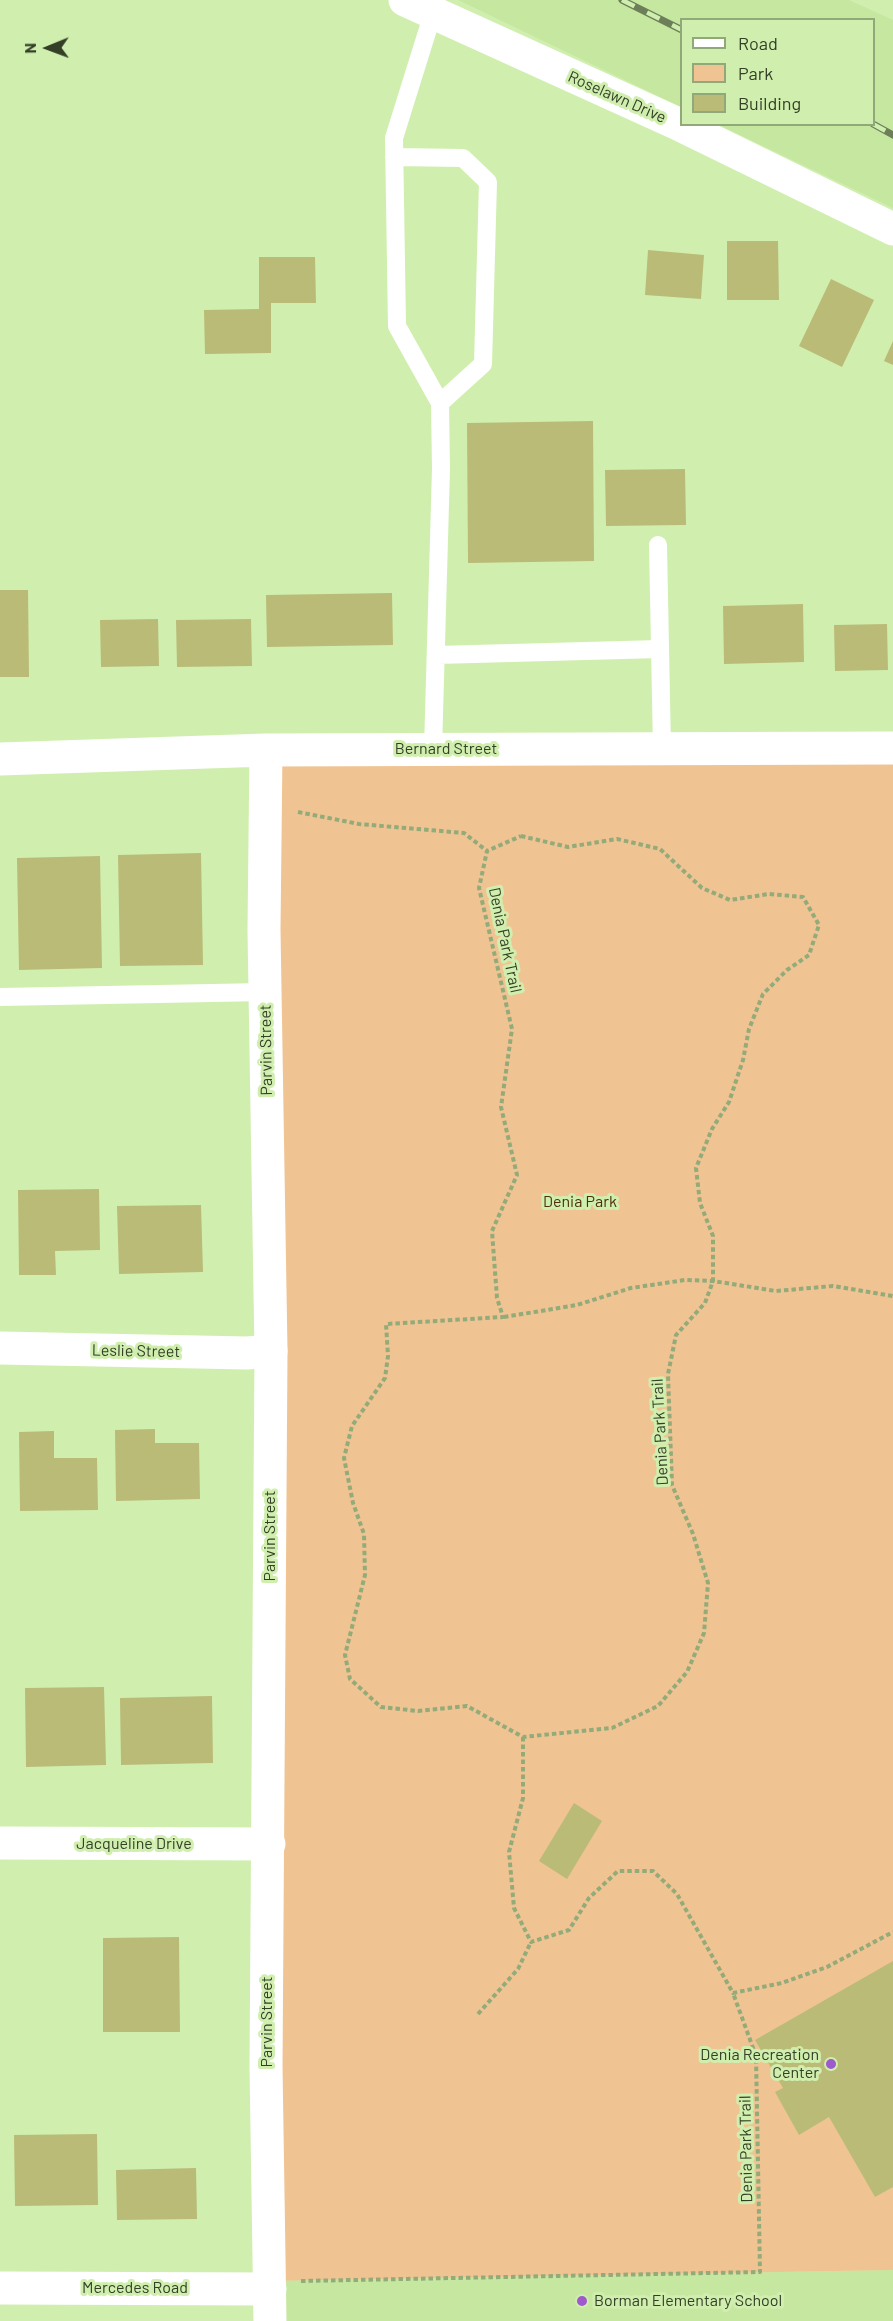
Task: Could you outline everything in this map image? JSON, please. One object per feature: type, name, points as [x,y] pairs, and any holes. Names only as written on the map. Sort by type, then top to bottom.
[{"type":"street","name":"Roselawn Drive","points":[[419,6],[680,125]]},
{"type":"street","name":"Roselawn Drive","points":[[682,126],[893,229]]},
{"type":"street","name":"Bernard Street","points":[[0,759],[266,750],[893,747]]},
{"type":"street","name":"Parvin Street","points":[[266,750],[265,992],[272,1351],[266,2066],[270,2321]]},
{"type":"street","name":"Leslie Street","points":[[0,1348],[247,1353],[272,1351]]},
{"type":"street","name":"Jacqueline Drive","points":[[0,1843],[269,1844]]},
{"type":"street","name":"Mercedes Road","points":[[0,2288],[270,2285]]},
{"type":"lane","points":[[419,6],[394,138],[397,326],[440,403],[441,470],[433,749]]},
{"type":"lane","points":[[394,157],[463,158],[488,182],[483,364],[440,403]]},
{"type":"lane","points":[[658,545],[662,749]]},
{"type":"lane","points":[[435,655],[660,649]]},
{"type":"lane","points":[[0,997],[265,992]]},
{"type":"path","points":[[265,807],[359,824],[465,832],[487,851]]},
{"type":"path","name":"Denia Park Trail","points":[[503,1317],[497,1298],[492,1231],[517,1175],[501,1107],[512,1029],[479,888],[487,851],[521,836],[568,847],[617,839],[660,849],[702,888],[730,900],[769,894],[803,897],[819,925],[810,955],[787,970],[763,994],[749,1029],[743,1060],[729,1102],[712,1129],[696,1168],[700,1203],[713,1236],[713,1281],[705,1303],[676,1335],[668,1374],[672,1485],[693,1534],[708,1583],[704,1633],[687,1672],[658,1706],[612,1728],[522,1737]]},
{"type":"path","points":[[478,2014],[518,1969],[531,1942],[514,1908],[509,1852],[523,1798],[522,1737],[467,1706],[418,1712],[381,1707],[350,1678],[345,1655],[365,1575],[364,1534],[353,1503],[344,1458],[352,1426],[384,1378],[388,1356],[386,1324],[503,1317],[578,1305],[631,1288],[685,1280],[713,1281],[777,1291],[833,1286],[893,1296]]},
{"type":"path","name":"Denia Park Trail","points":[[270,2285],[760,2272],[756,2056],[733,1993],[677,1894],[653,1871],[618,1871],[589,1898],[569,1930],[531,1942]]},
{"type":"path","points":[[733,1993],[782,1983],[804,1975],[827,1966],[893,1932]]},
{"type":"shaded area","points":[[458,0],[849,0],[893,20],[893,208],[721,126],[875,126],[875,18],[680,18],[680,107]]},
{"type":"shaded area","name":"Borman Elementary School","points":[[893,2270],[893,2321],[271,2321],[270,2281]]},
{"type":"green space","name":"Denia Park","points":[[893,745],[893,2270],[270,2281],[266,750]]},
{"type":"building","points":[[727,241],[778,241],[779,300],[727,300]]},
{"type":"building","points":[[648,250],[704,255],[701,299],[645,295]]},
{"type":"building","points":[[259,257],[315,257],[316,303],[271,303],[271,353],[205,354],[204,310],[259,309]]},
{"type":"building","points":[[831,279],[874,300],[842,367],[799,346]]},
{"type":"building","points":[[893,341],[893,365],[884,361]]},
{"type":"building","points":[[593,421],[594,561],[468,563],[467,423]]},
{"type":"building","points":[[685,469],[686,525],[606,526],[605,470]]},
{"type":"building","points":[[0,590],[28,590],[29,677],[0,677]]},
{"type":"building","points":[[392,593],[393,645],[267,647],[266,595]]},
{"type":"building","points":[[803,604],[804,662],[724,664],[723,606]]},
{"type":"building","points":[[158,619],[159,666],[101,667],[100,620]]},
{"type":"building","points":[[251,619],[252,666],[177,667],[176,620]]},
{"type":"building","points":[[887,624],[888,670],[835,671],[834,625]]},
{"type":"building","points":[[201,853],[203,965],[120,966],[118,855]]},
{"type":"building","points":[[100,856],[102,968],[19,970],[17,858]]},
{"type":"building","points":[[99,1189],[100,1250],[55,1251],[56,1275],[19,1275],[18,1190]]},
{"type":"building","points":[[201,1205],[203,1272],[119,1274],[117,1206]]},
{"type":"building","points":[[155,1429],[155,1443],[199,1443],[200,1499],[116,1501],[115,1430]]},
{"type":"building","points":[[54,1431],[54,1458],[97,1458],[98,1510],[20,1511],[19,1432]]},
{"type":"building","points":[[104,1687],[106,1765],[26,1767],[25,1688]]},
{"type":"building","points":[[212,1696],[213,1763],[121,1765],[120,1698]]},
{"type":"building","points":[[574,1803],[602,1821],[567,1879],[539,1861]]},
{"type":"building","points":[[179,1937],[180,2032],[103,2032],[103,1938]]},
{"type":"building","name":"Denia Recreation Center","points":[[893,1961],[893,2187],[875,2197],[829,2117],[799,2135],[775,2092],[783,2088],[755,2040]]},
{"type":"building","points":[[97,2134],[98,2205],[15,2206],[14,2135]]},
{"type":"building","points":[[196,2168],[197,2219],[117,2220],[116,2170]]},
{"type":"railway","points":[[622,0],[680,29]]},
{"type":"railway","points":[[875,125],[893,135]]},
{"type":"place","name":"Denia Recreation Center","points":[[831,2064]]},
{"type":"place","name":"Borman Elementary School","points":[[582,2301]]}]
